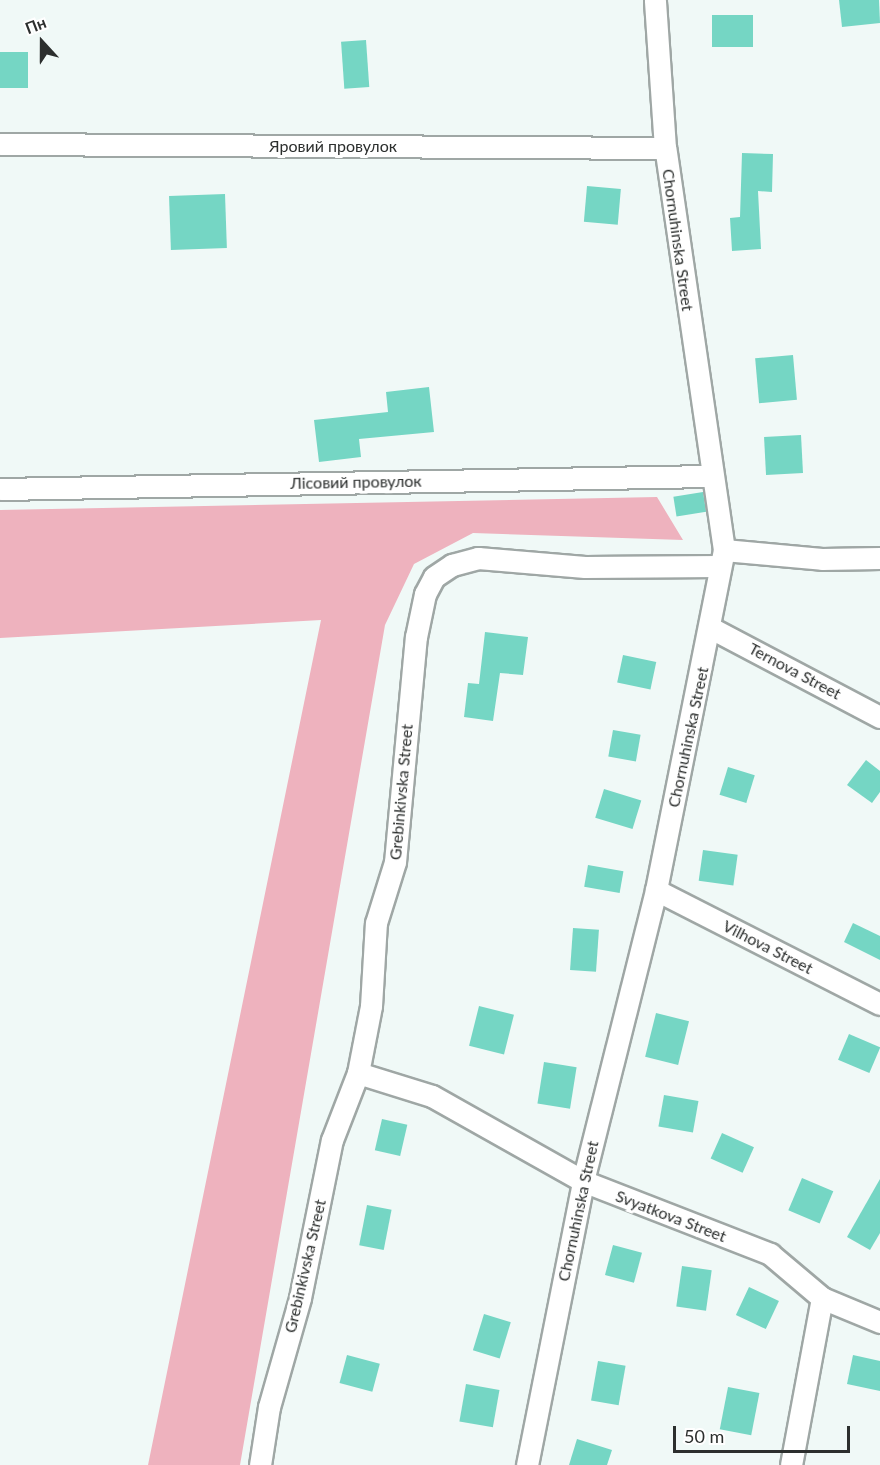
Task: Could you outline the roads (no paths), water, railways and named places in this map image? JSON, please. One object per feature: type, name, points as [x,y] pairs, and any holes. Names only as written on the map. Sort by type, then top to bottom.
[{"type":"street","name":"Chornuhinska Street","points":[[527,1465],[583,1182],[656,890],[722,558],[665,148],[655,0]]},
{"type":"street","name":"Яровий провулок","points":[[0,144],[665,148]]},
{"type":"street","name":"Лісовий провулок","points":[[0,489],[711,476]]},
{"type":"street","name":"Grebinkivska Street","points":[[260,1465],[269,1407],[300,1298],[332,1140],[358,1073],[371,1006],[376,922],[395,862],[416,636],[425,594],[434,577],[452,565],[478,558],[585,567],[722,558],[880,558]]},
{"type":"street","name":"Ternova Street","points":[[709,627],[880,717]]},
{"type":"street","name":"Vilhova Street","points":[[656,890],[880,1004]]},
{"type":"street","name":"Svyatkova Street","points":[[358,1073],[432,1096],[583,1182],[770,1254],[822,1299],[880,1322]]},
{"type":"street","points":[[791,1465],[822,1299]]}]
